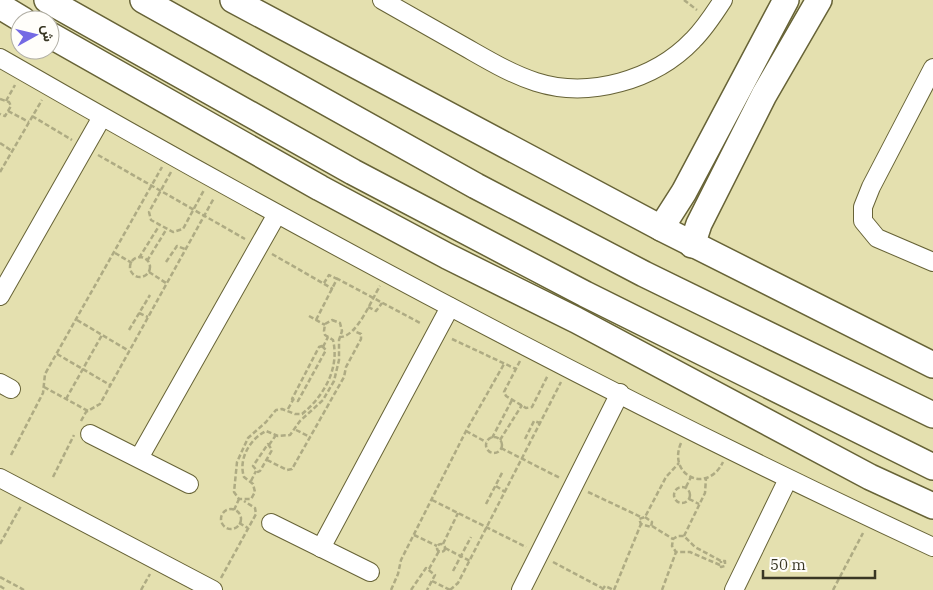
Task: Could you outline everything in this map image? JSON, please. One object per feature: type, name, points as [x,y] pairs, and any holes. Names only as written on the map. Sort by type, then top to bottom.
[{"type":"street","points":[[47,0],[353,172],[585,294],[933,467]]},
{"type":"street","points":[[143,0],[476,186],[609,256],[802,353],[933,415]]},
{"type":"street","points":[[233,0],[692,245],[933,365]]},
{"type":"street","points":[[382,0],[512,73],[538,83],[566,88],[594,88],[621,82],[647,73],[672,58],[693,40],[723,0]]},
{"type":"street","points":[[661,228],[684,192],[786,0]]},
{"type":"street","points":[[692,245],[700,224],[764,95],[819,0]]},
{"type":"street","points":[[60,42],[320,188],[447,256],[576,320],[870,477],[933,506]]},
{"type":"street","points":[[0,58],[277,214],[450,307],[788,479],[933,547]]},
{"type":"street","points":[[933,70],[870,187],[864,207],[863,221],[877,238],[933,262]]},
{"type":"street","points":[[0,296],[102,117]]},
{"type":"street","points":[[139,458],[277,214]]},
{"type":"street","points":[[321,548],[450,307]]},
{"type":"street","points":[[521,590],[620,393]]},
{"type":"street","points":[[826,415],[870,477]]},
{"type":"street","points":[[90,434],[189,484]]},
{"type":"street","points":[[0,478],[28,494],[216,586]]},
{"type":"street","points":[[734,590],[788,479]]},
{"type":"street","points":[[270,523],[370,572]]},
{"type":"path","points":[[684,0],[697,10]]},
{"type":"path","points":[[0,172],[49,86]]},
{"type":"path","points":[[0,99],[10,104],[5,116],[0,114]]},
{"type":"path","points":[[8,111],[29,122]]},
{"type":"path","points":[[32,116],[84,148],[333,288]]},
{"type":"path","points":[[0,143],[12,151]]},
{"type":"path","points":[[11,456],[43,393],[45,374],[152,186],[174,157]]},
{"type":"path","points":[[174,157],[161,191],[149,215],[151,220],[166,230],[180,231],[216,180]]},
{"type":"path","points":[[53,478],[88,411],[100,404],[204,215],[216,180]]},
{"type":"path","points":[[132,263],[139,258],[159,226]]},
{"type":"path","points":[[147,261],[166,230]]},
{"type":"path","points":[[166,262],[176,246],[178,245],[185,249]]},
{"type":"path","points":[[115,253],[132,263]]},
{"type":"path","points":[[132,263],[132,272],[136,276],[145,276],[149,272],[149,264],[147,261],[139,258]]},
{"type":"path","points":[[149,272],[166,283]]},
{"type":"path","points":[[339,337],[348,336],[354,331],[386,273]]},
{"type":"path","points":[[316,320],[337,279],[331,275],[328,276],[324,284]]},
{"type":"path","points":[[129,330],[150,294]]},
{"type":"path","points":[[368,307],[377,310],[382,302]]},
{"type":"path","points":[[139,313],[148,317]]},
{"type":"path","points":[[309,316],[325,325]]},
{"type":"path","points":[[77,320],[129,351]]},
{"type":"path","points":[[216,586],[256,512],[241,500],[236,496],[234,488],[237,479],[237,462],[243,445],[276,410],[288,410],[295,414],[302,414],[326,388],[334,358],[334,343],[324,331],[325,325],[332,320],[340,323],[342,331],[339,337],[339,360],[334,381],[323,400],[300,421],[296,430],[284,437],[268,431],[263,432],[248,448],[242,473],[255,487],[254,496],[247,500],[241,500]]},
{"type":"path","points":[[267,460],[291,470],[344,377],[346,367],[361,339],[361,334],[354,331]]},
{"type":"path","points":[[66,399],[102,335]]},
{"type":"path","points":[[323,347],[328,338]]},
{"type":"path","points":[[288,410],[293,400],[291,397],[319,346],[323,347]]},
{"type":"path","points":[[293,400],[298,400],[326,350],[323,347]]},
{"type":"path","points":[[527,347],[504,392],[506,396],[528,409],[561,364]]},
{"type":"path","points":[[57,354],[110,385]]},
{"type":"path","points":[[391,590],[398,574],[401,560],[466,431],[504,364]]},
{"type":"path","points":[[432,581],[450,590],[458,583],[540,423],[561,364]]},
{"type":"path","points":[[44,386],[88,411]]},
{"type":"path","points":[[512,400],[492,438],[487,442],[486,449],[492,453],[501,448],[500,441],[522,405]]},
{"type":"path","points":[[524,439],[534,421],[540,423]]},
{"type":"path","points":[[688,428],[678,450],[679,463],[686,474],[691,477],[706,478],[718,471],[729,449]]},
{"type":"path","points":[[296,430],[310,437]]},
{"type":"path","points":[[466,431],[487,442]]},
{"type":"path","points":[[256,471],[253,466],[266,445],[270,445],[276,435]]},
{"type":"path","points":[[492,438],[500,441]]},
{"type":"path","points":[[256,471],[260,472],[267,460],[272,449],[270,445]]},
{"type":"path","points":[[432,500],[487,526],[602,589],[606,586],[614,590],[641,524],[639,519],[645,517],[666,477],[679,463]]},
{"type":"path","points":[[251,482],[256,471]]},
{"type":"path","points":[[486,504],[503,471]]},
{"type":"path","points":[[686,487],[691,477]]},
{"type":"path","points":[[684,536],[707,488],[706,478]]},
{"type":"path","points":[[495,486],[505,492]]},
{"type":"path","points":[[686,487],[676,488],[674,497],[681,503],[689,499]]},
{"type":"path","points":[[686,487],[690,494],[689,499]]},
{"type":"path","points":[[0,544],[28,494]]},
{"type":"path","points":[[689,499],[700,504]]},
{"type":"path","points":[[234,510],[241,500]]},
{"type":"path","points":[[230,509],[234,510],[240,515],[239,523],[232,528],[224,526],[222,514],[230,509]]},
{"type":"path","points":[[437,546],[443,544],[458,513]]},
{"type":"path","points":[[645,517],[651,521],[652,526],[673,539]]},
{"type":"path","points":[[833,590],[871,518]]},
{"type":"path","points":[[239,523],[248,528]]},
{"type":"path","points":[[641,524],[648,528],[652,526]]},
{"type":"path","points":[[414,535],[437,546],[439,551]]},
{"type":"path","points":[[673,539],[678,536],[684,536],[695,547],[720,563],[690,552],[676,552]]},
{"type":"path","points":[[453,571],[471,537]]},
{"type":"path","points":[[673,539],[672,546],[676,552]]},
{"type":"path","points":[[443,544],[445,548],[470,561]]},
{"type":"path","points":[[429,570],[439,551],[445,548]]},
{"type":"path","points":[[662,590],[676,552]]},
{"type":"path","points":[[411,590],[424,568],[436,575],[427,590]]},
{"type":"path","points":[[0,577],[24,590]]},
{"type":"path","points":[[0,586],[6,590]]}]
